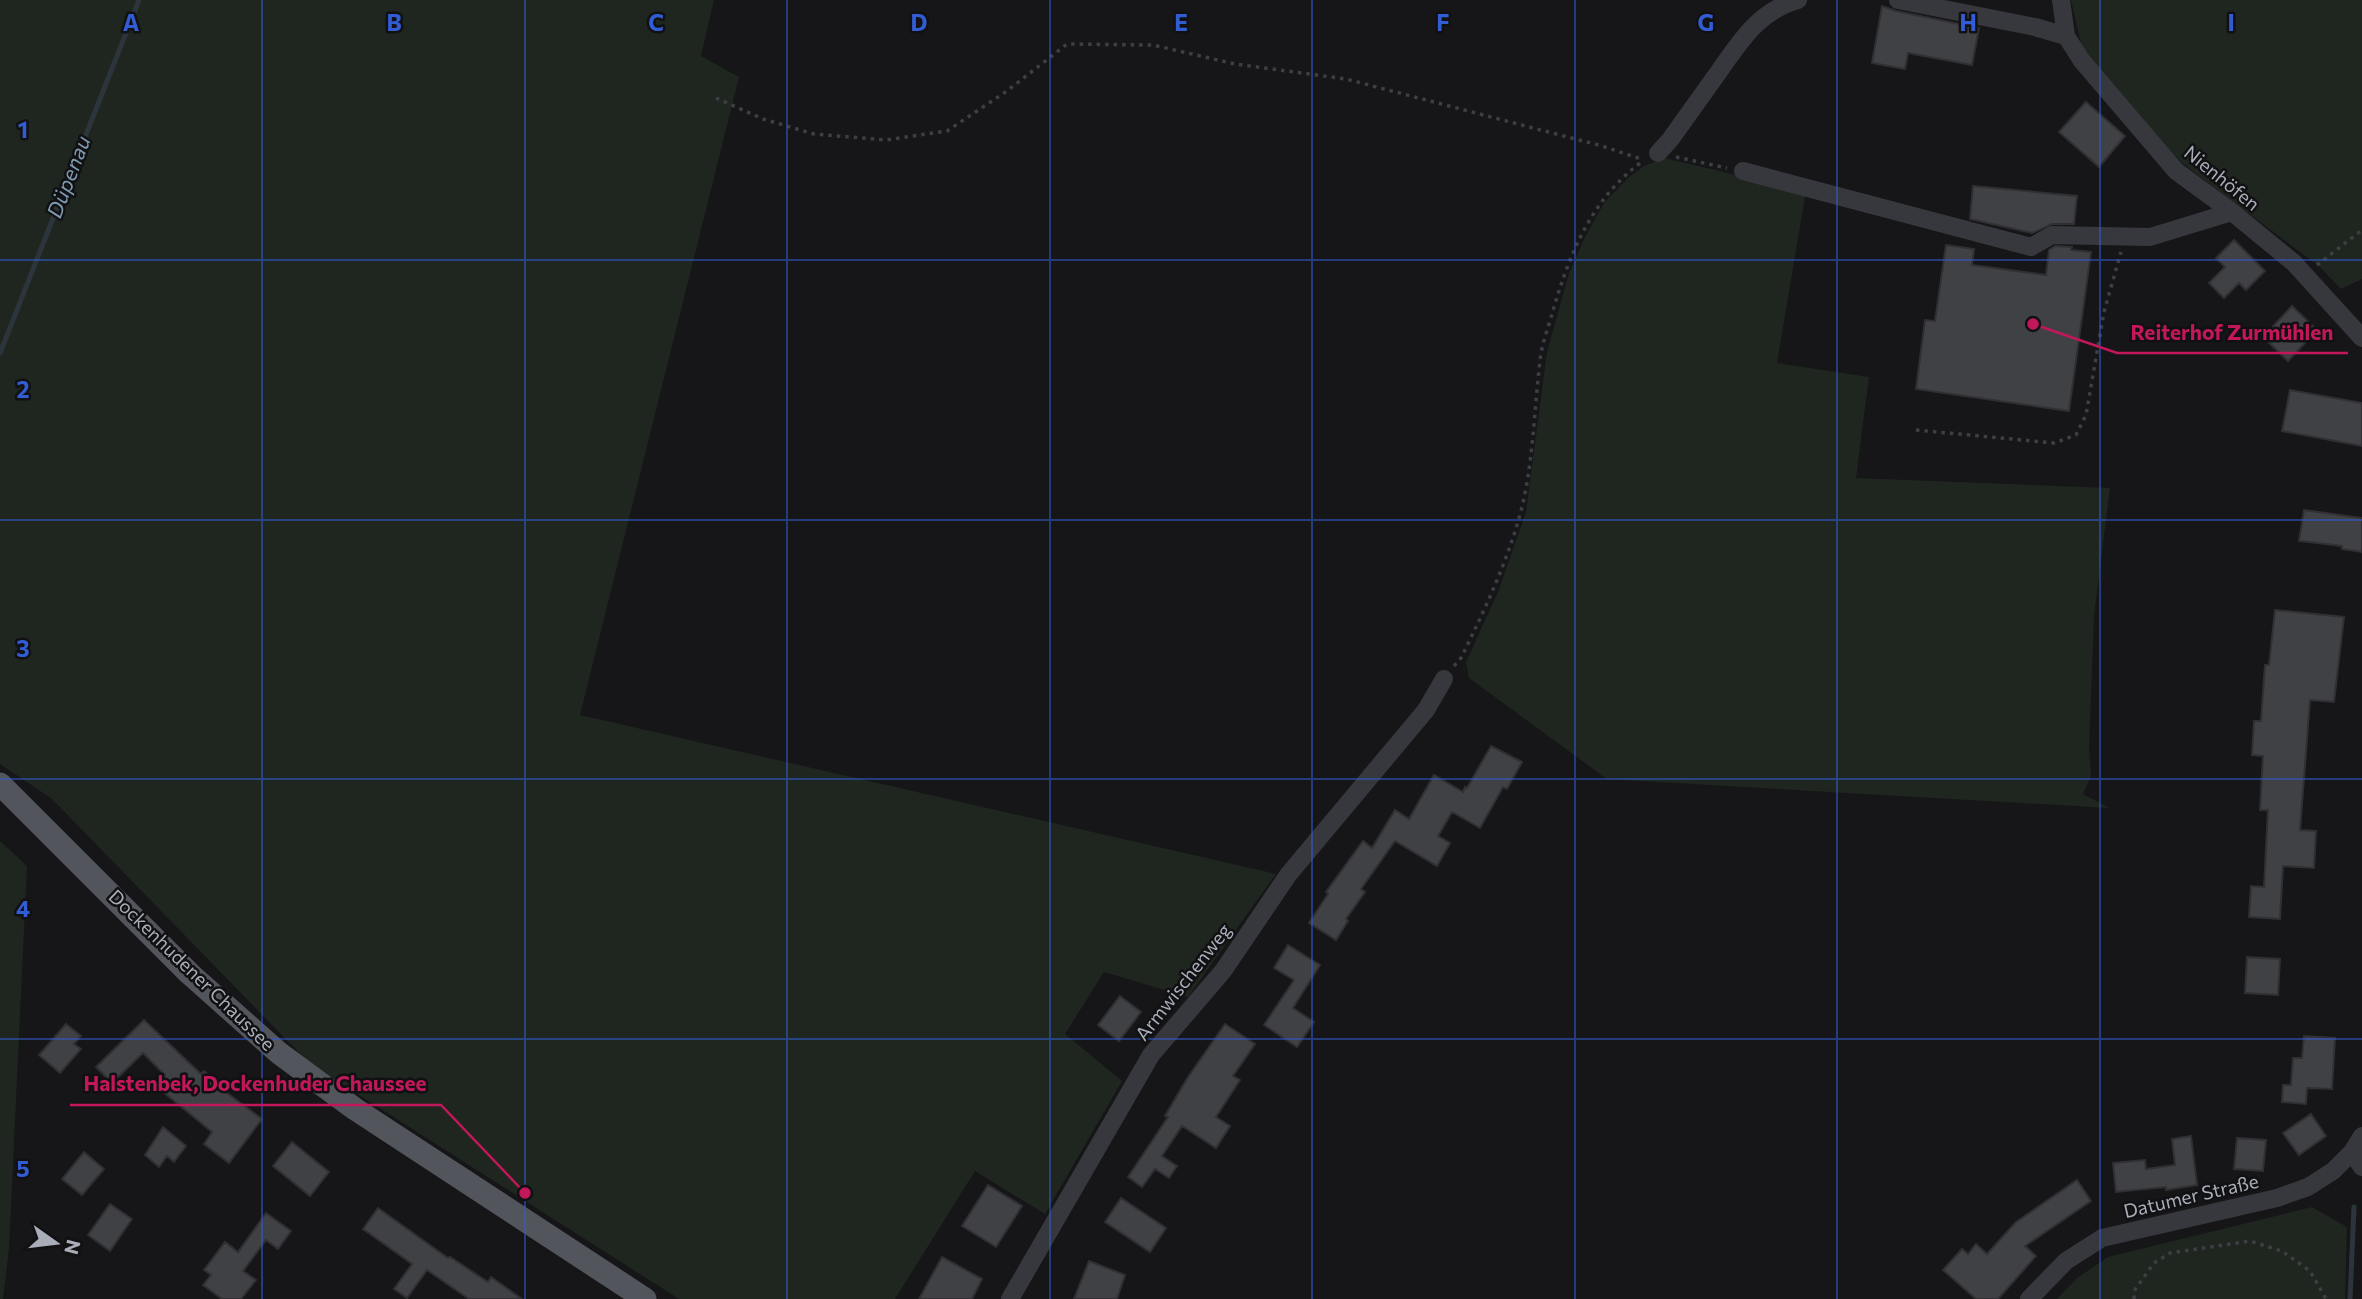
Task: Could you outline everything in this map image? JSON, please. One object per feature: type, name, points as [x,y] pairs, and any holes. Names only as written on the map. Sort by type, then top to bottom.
[{"type":"main road","name":"Dockenhudener Chaussee","points":[[0,784],[190,974],[279,1053],[378,1125],[645,1299]]},
{"type":"street","points":[[1651,156],[1670,140],[1749,30],[1767,14],[1798,0]]},
{"type":"street","points":[[1898,0],[2035,27],[2066,36]]},
{"type":"street","name":"Nienhöfen","points":[[2060,0],[2066,36],[2082,61],[2176,171],[2294,263],[2362,338]]},
{"type":"street","points":[[1743,171],[2031,247],[2052,236],[2150,237],[2232,212]]},
{"type":"street","name":"Armwischenweg","points":[[1010,1299],[1151,1055],[1223,971],[1288,876],[1426,710],[1444,679]]},
{"type":"street","name":"Datumer Straße","points":[[2029,1299],[2066,1261],[2102,1238],[2277,1198],[2308,1187],[2357,1160],[2362,1136]]},
{"type":"path","points":[[716,98],[763,119],[814,134],[886,140],[947,131],[1007,91],[1067,44],[1153,45],[1235,64],[1346,79],[1602,146],[1743,171]]},
{"type":"path","points":[[1444,679],[1461,658],[1494,592],[1521,510],[1542,349],[1563,278],[1580,235],[1600,201],[1622,175],[1651,156]]},
{"type":"path","points":[[2304,275],[2362,230]]},
{"type":"path","points":[[1916,430],[2054,443],[2076,435],[2086,415],[2104,312],[2125,236]]},
{"type":"path","points":[[2134,1299],[2134,1291],[2154,1263],[2170,1253],[2250,1241],[2282,1251],[2310,1271],[2326,1299]]},
{"type":"shaded area","points":[[0,0],[714,0],[701,56],[739,77],[580,715],[1276,874],[1188,997],[1104,972],[1065,1034],[1122,1081],[1045,1214],[975,1171],[895,1299],[679,1299],[309,1063],[52,799],[0,764]]},
{"type":"shaded area","points":[[2071,0],[2362,0],[2362,279],[2341,289],[2320,267],[2182,163],[2086,65]]},
{"type":"shaded area","points":[[1664,158],[1806,191],[1777,363],[1869,377],[1856,478],[2110,488],[2094,616],[2089,747],[2091,776],[2083,794],[2109,808],[1607,779],[1469,678],[1466,662],[1498,592],[1526,512],[1547,352],[1569,273],[1604,203],[1644,166]]},
{"type":"shaded area","points":[[0,841],[27,866],[9,1248],[3,1299],[0,1299]]},
{"type":"shaded area","points":[[2312,1207],[2347,1227],[2345,1299],[2057,1299],[2077,1278],[2108,1257]]},
{"type":"building","points":[[1882,6],[1979,28],[1972,65],[1908,53],[1905,69],[1872,63]]},
{"type":"building","points":[[2086,102],[2125,136],[2099,167],[2059,132]]},
{"type":"building","points":[[1973,186],[2077,196],[2074,224],[2052,224],[2032,233],[1970,219]]},
{"type":"building","points":[[2234,240],[2265,271],[2246,290],[2239,283],[2224,298],[2209,283],[2225,267],[2216,258]]},
{"type":"building","points":[[1946,245],[1974,249],[1972,265],[2046,275],[2049,250],[2055,246],[2091,252],[2069,411],[1916,389],[1925,320],[1935,321]]},
{"type":"building","points":[[2292,306],[2317,330],[2288,361],[2263,337]]},
{"type":"building","points":[[2290,390],[2362,403],[2362,446],[2282,431]]},
{"type":"building","points":[[2304,510],[2362,518],[2362,552],[2342,549],[2342,546],[2299,541]]},
{"type":"building","points":[[2275,610],[2344,617],[2334,702],[2310,700],[2300,830],[2316,831],[2314,868],[2283,866],[2280,919],[2249,917],[2251,886],[2264,887],[2268,810],[2260,810],[2263,756],[2252,755],[2254,721],[2261,721],[2265,665],[2269,665]]},
{"type":"building","points":[[1491,746],[1522,762],[1507,789],[1503,787],[1480,828],[1452,812],[1438,836],[1450,843],[1437,866],[1395,841],[1361,889],[1365,892],[1346,919],[1348,921],[1336,940],[1309,923],[1328,894],[1326,892],[1363,841],[1372,848],[1395,810],[1409,819],[1434,775],[1463,792]]},
{"type":"building","points":[[1288,945],[1320,965],[1293,1008],[1314,1022],[1297,1047],[1264,1025],[1294,980],[1274,968]]},
{"type":"building","points":[[2247,957],[2280,959],[2278,995],[2245,993]]},
{"type":"building","points":[[1120,996],[1141,1012],[1119,1041],[1098,1025]]},
{"type":"building","points":[[144,1020],[201,1074],[204,1071],[224,1088],[223,1090],[262,1119],[229,1163],[204,1144],[212,1132],[156,1086],[165,1075],[143,1053],[112,1083],[96,1067]]},
{"type":"building","points":[[66,1024],[81,1036],[74,1044],[81,1049],[60,1073],[39,1055]]},
{"type":"building","points":[[1225,1024],[1255,1044],[1233,1076],[1240,1080],[1216,1117],[1230,1126],[1216,1148],[1182,1126],[1162,1156],[1177,1166],[1169,1178],[1155,1169],[1142,1187],[1128,1177],[1168,1117],[1165,1116],[1188,1077]]},
{"type":"building","points":[[2304,1036],[2335,1038],[2332,1089],[2307,1088],[2306,1104],[2282,1102],[2283,1085],[2291,1085],[2293,1058],[2302,1058]]},
{"type":"building","points":[[2311,1114],[2326,1136],[2299,1155],[2283,1133]]},
{"type":"building","points":[[163,1127],[186,1146],[174,1162],[167,1156],[159,1167],[145,1155]]},
{"type":"building","points":[[2191,1136],[2197,1185],[2166,1190],[2166,1187],[2116,1192],[2113,1163],[2145,1160],[2146,1169],[2175,1165],[2172,1139]]},
{"type":"building","points":[[2237,1138],[2266,1140],[2263,1171],[2234,1169]]},
{"type":"building","points":[[292,1142],[329,1172],[310,1196],[273,1166]]},
{"type":"building","points":[[84,1152],[104,1169],[82,1195],[62,1179]]},
{"type":"building","points":[[2077,1180],[2091,1201],[2025,1246],[2036,1256],[1998,1299],[1976,1299],[1943,1270],[1962,1249],[1968,1254],[1976,1244],[1987,1254],[2016,1222]]},
{"type":"building","points":[[988,1185],[1022,1206],[996,1247],[962,1226]]},
{"type":"building","points":[[1121,1198],[1166,1228],[1150,1252],[1105,1222]]},
{"type":"building","points":[[110,1204],[132,1219],[110,1251],[88,1235]]},
{"type":"building","points":[[378,1208],[448,1258],[488,1282],[491,1277],[522,1299],[469,1299],[427,1270],[407,1298],[394,1289],[412,1264],[363,1229]]},
{"type":"building","points":[[266,1213],[291,1231],[278,1249],[266,1240],[243,1271],[256,1280],[241,1299],[222,1299],[203,1285],[211,1275],[204,1270],[225,1242],[238,1252]]},
{"type":"building","points":[[942,1257],[982,1279],[972,1299],[919,1299]]},
{"type":"building","points":[[1089,1261],[1125,1275],[1117,1299],[1074,1299]]},
{"type":"waterway","name":"Düpenau","points":[[0,353],[139,0]]},
{"type":"waterway","points":[[2350,1299],[2354,1207]]},
{"type":"place","name":"Reiterhof Zurmühlen","points":[[2033,324]]},
{"type":"place","name":"Halstenbek, Dockenhuder Chaussee","points":[[525,1193]]}]
